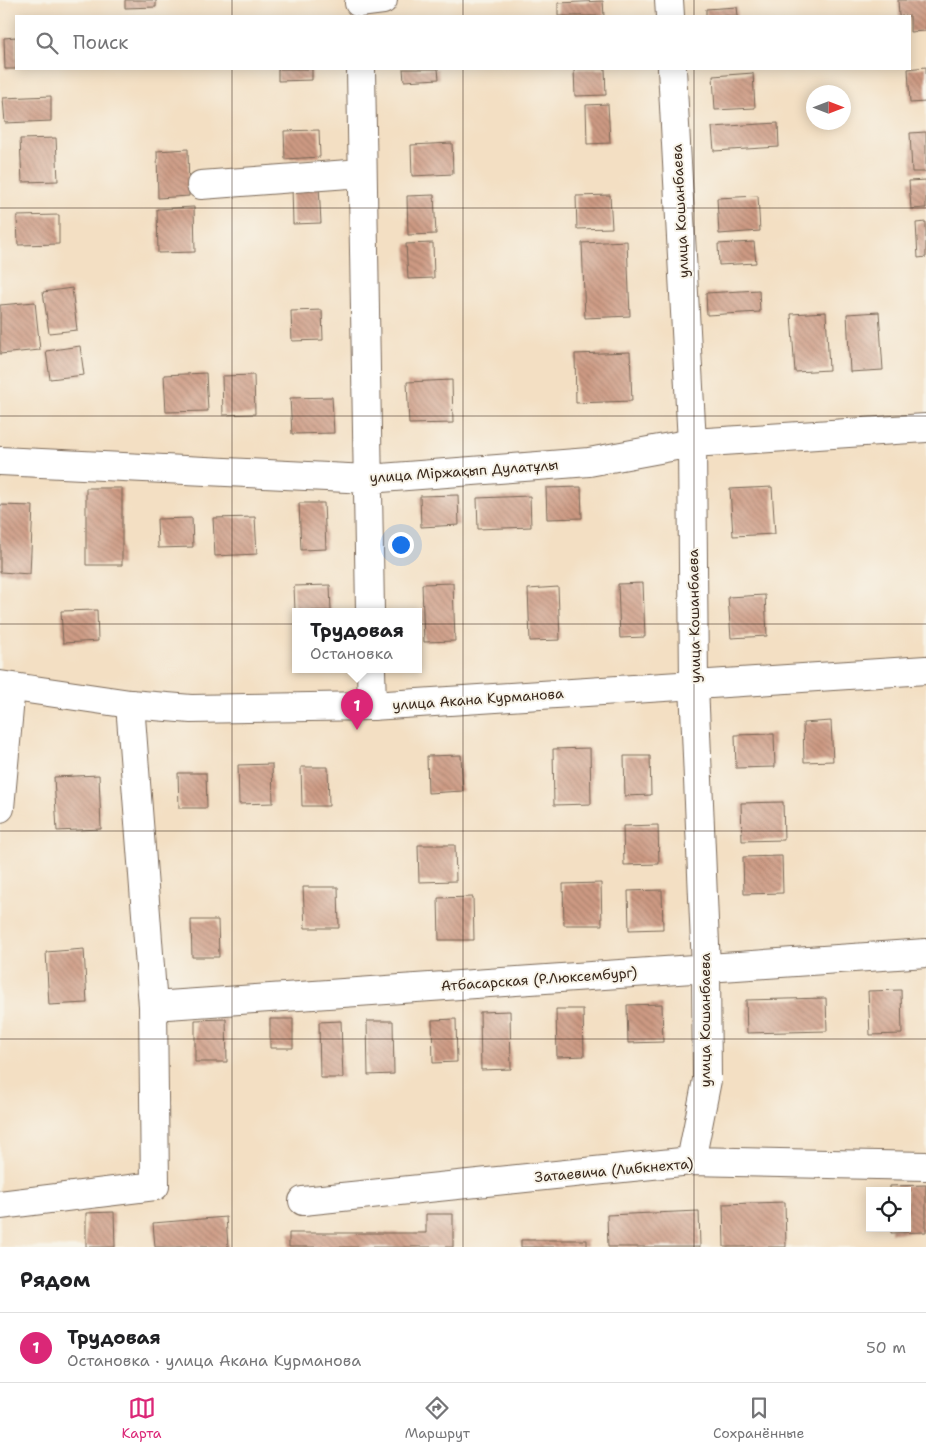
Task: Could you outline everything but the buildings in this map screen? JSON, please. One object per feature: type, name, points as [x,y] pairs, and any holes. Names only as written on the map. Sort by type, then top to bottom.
[{"type":"street","points":[[669,0],[670,15]]},
{"type":"street","points":[[360,70],[370,608]]},
{"type":"street","name":"улица Кошанбаева","points":[[672,70],[692,443],[694,685],[706,968],[707,1080],[691,1161]]},
{"type":"street","points":[[201,185],[362,173]]},
{"type":"street","name":"улица Міржақып Дулатұлы","points":[[0,461],[368,479],[589,462],[692,443],[926,428]]},
{"type":"street","name":"улица Акана Курманова","points":[[6,686],[130,704],[191,709],[372,706],[926,670]]},
{"type":"street","points":[[371,673],[372,706]]},
{"type":"street","points":[[0,808],[6,686]]},
{"type":"street","points":[[0,1204],[155,1186],[153,1006],[130,704]]},
{"type":"street","name":"Атбасарская (Р.Люксембург)","points":[[153,1006],[926,953]]},
{"type":"street","name":"Затаевича (Либкнехта)","points":[[303,1201],[691,1161],[926,1166]]},
{"type":"place","name":"Трудовая","points":[[357,730]]}]
